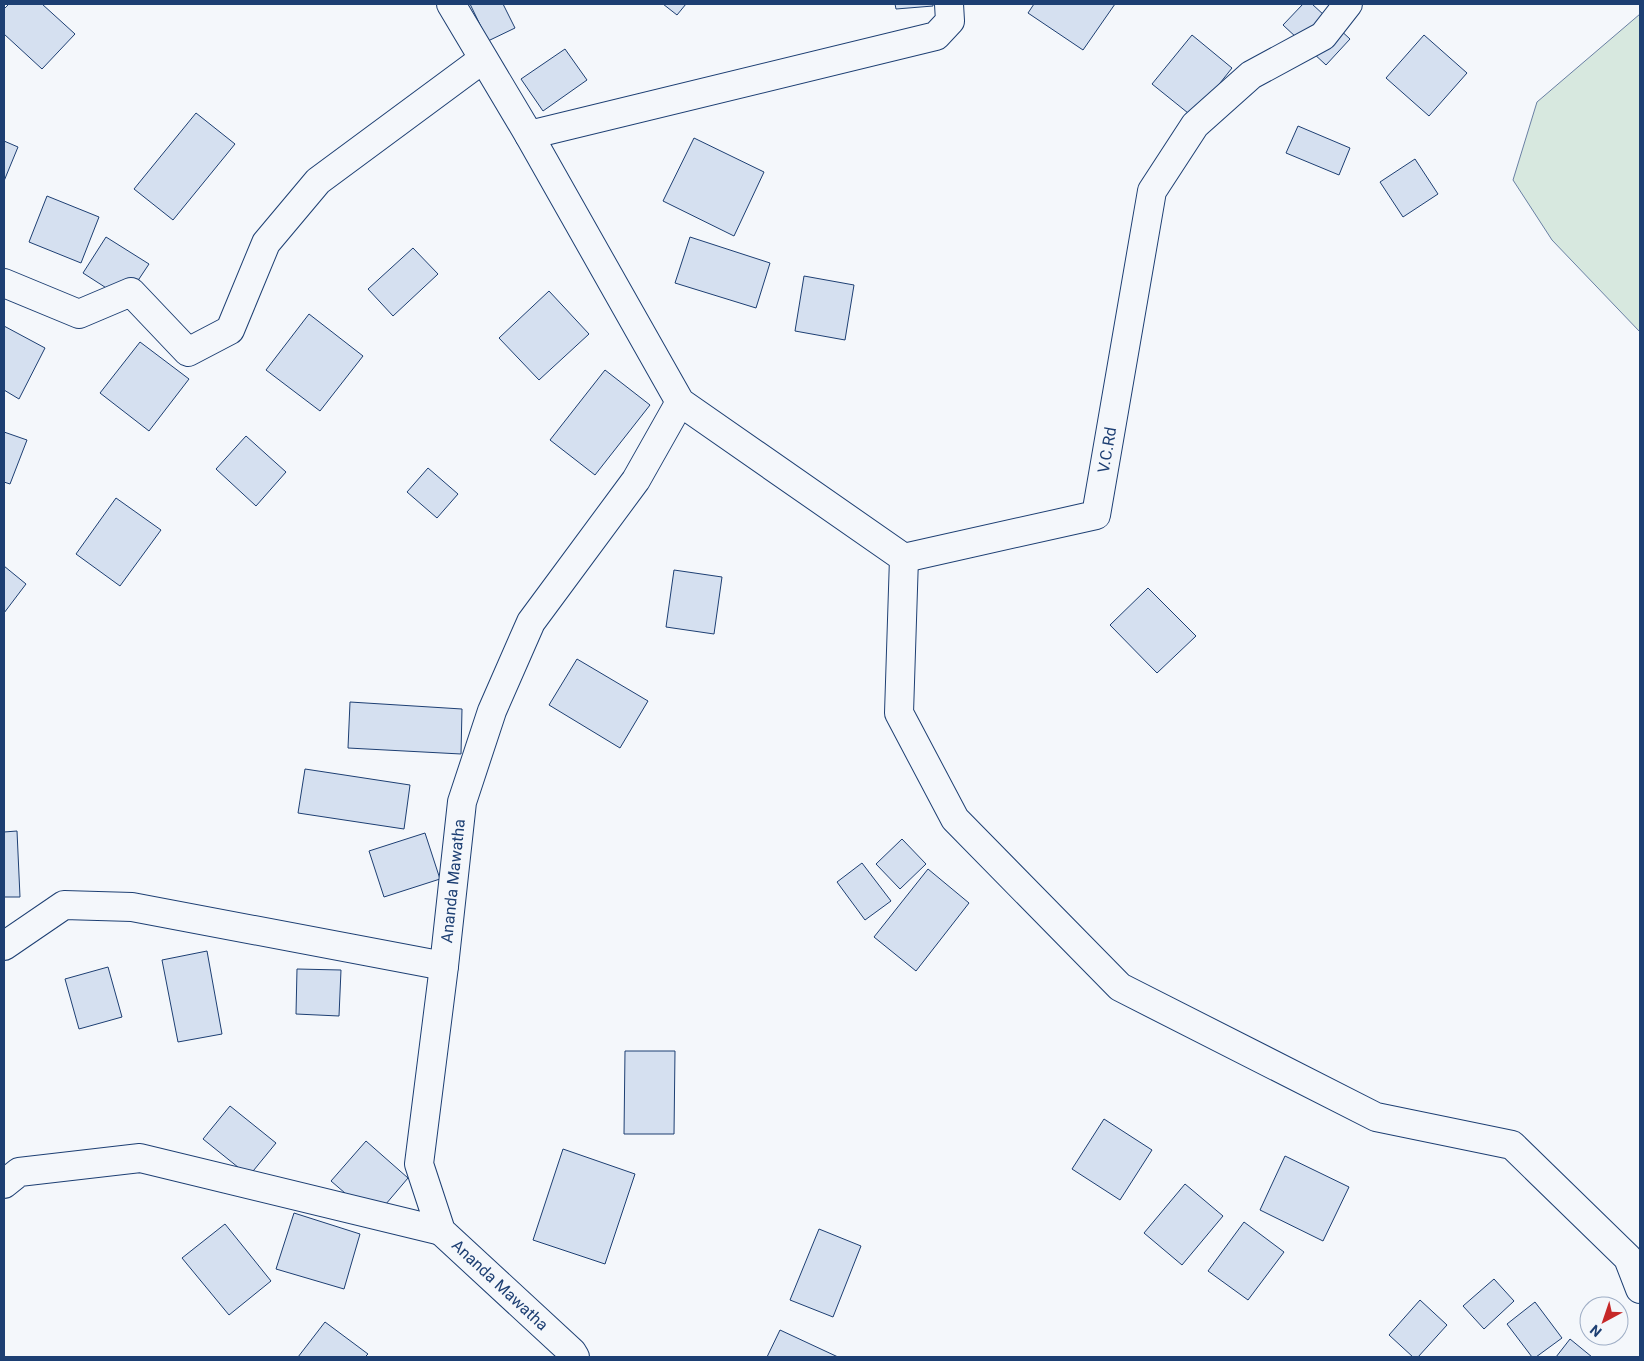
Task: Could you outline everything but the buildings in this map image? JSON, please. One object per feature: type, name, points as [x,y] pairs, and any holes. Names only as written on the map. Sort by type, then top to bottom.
[{"type":"street","points":[[451,4],[529,135],[680,402],[904,558],[899,713],[955,818],[1120,987],[1376,1117],[1512,1145],[1628,1258],[1640,1288]]},
{"type":"street","points":[[529,135],[936,36],[950,21],[949,4]]},
{"type":"street","name":"V.C.Rd","points":[[904,558],[1096,514],[1152,191],[1195,125],[1251,75],[1323,36],[1348,4]]},
{"type":"street","points":[[4,282],[79,314],[131,292],[188,352],[230,330],[266,243],[318,180],[483,59]]},
{"type":"street","name":"Ananda Mawatha","points":[[575,1357],[572,1352],[441,1231],[419,1164],[462,802],[492,711],[531,622],[636,480],[680,402]]},
{"type":"street","points":[[4,946],[64,905],[132,907],[444,966]]},
{"type":"street","points":[[4,1184],[19,1172],[140,1158],[441,1231]]},
{"type":"shaded area","points":[[1640,14],[1640,332],[1552,240],[1513,180],[1537,102]]}]
